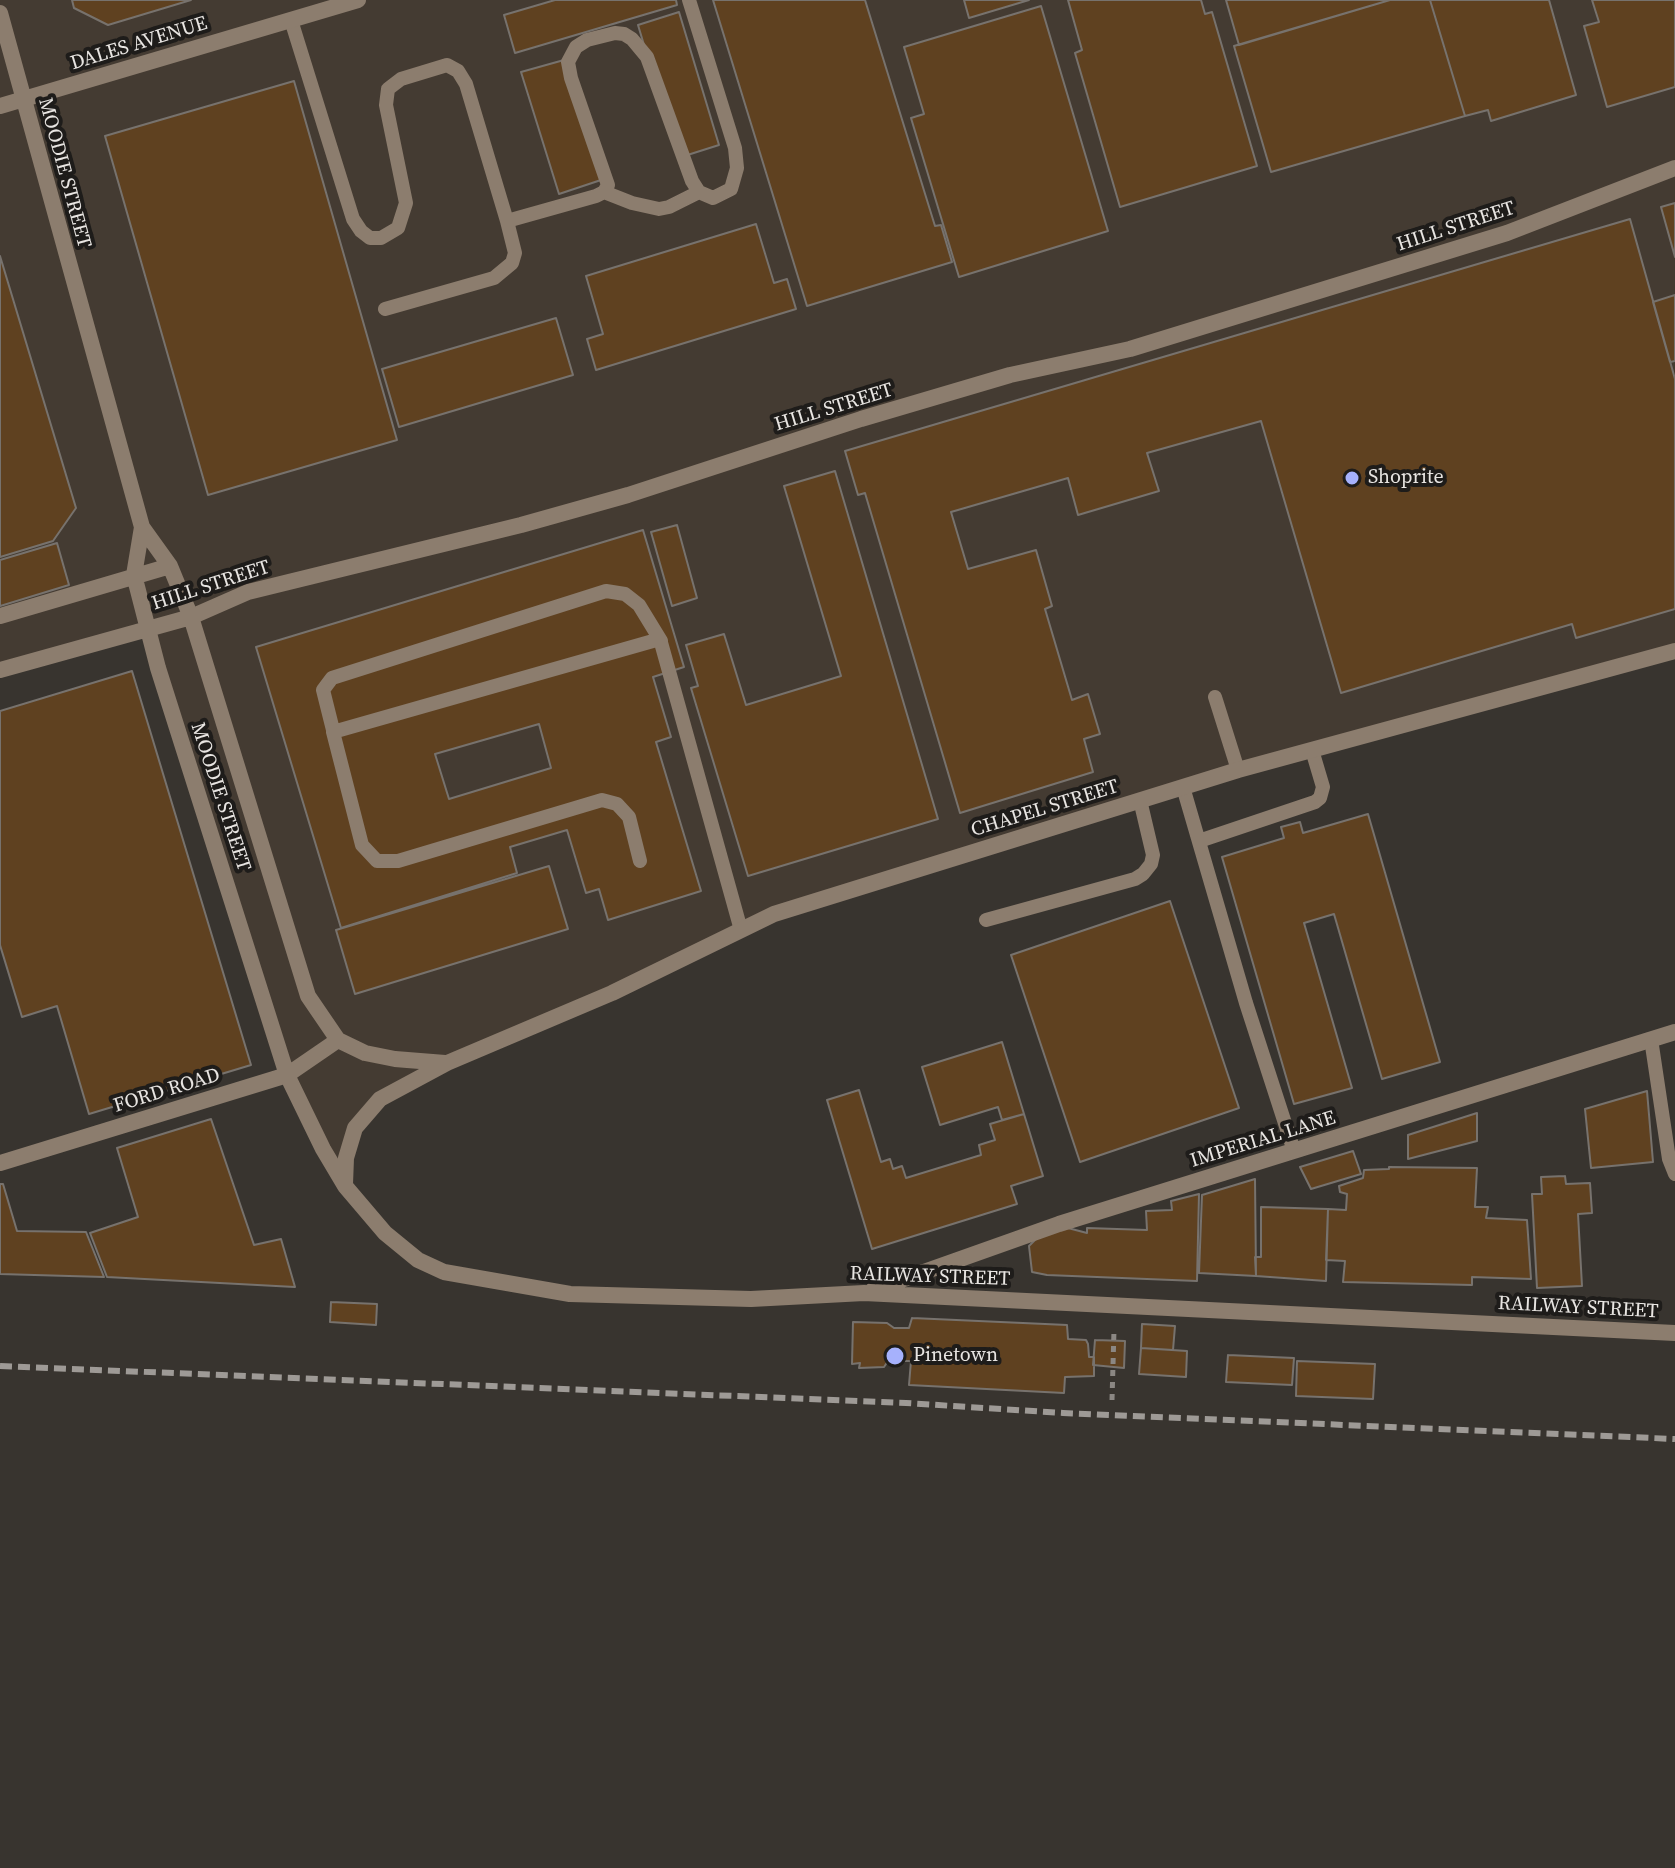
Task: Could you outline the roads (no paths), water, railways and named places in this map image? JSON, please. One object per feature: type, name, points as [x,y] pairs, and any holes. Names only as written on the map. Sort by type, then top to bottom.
[{"type":"street","name":"DALES AVENUE","points":[[0,106],[358,0]]},
{"type":"street","name":"MOODIE STREET","points":[[0,13],[142,527],[170,566],[191,617],[301,978],[314,1007],[338,1040]]},
{"type":"street","name":"HILL STREET","points":[[0,670],[191,617],[248,592],[628,495],[861,419],[1010,375],[1146,344],[1507,233],[1675,168]]},
{"type":"street","name":"MOODIE STREET","points":[[142,527],[134,575],[158,668],[287,1075]]},
{"type":"street","name":"HILL STREET","points":[[0,616],[170,566]]},
{"type":"street","name":"CHAPEL STREET","points":[[345,1186],[348,1146],[355,1128],[380,1099],[447,1063],[612,993],[774,914],[1238,770],[1675,651]]},
{"type":"street","name":"IMPERIAL LANE","points":[[864,1293],[1059,1224],[1675,1032]]},
{"type":"street","name":"CHAPEL STREET","points":[[338,1040],[365,1053],[447,1063]]},
{"type":"street","name":"FORD ROAD","points":[[0,1162],[287,1075],[338,1040]]},
{"type":"street","name":"RAILWAY STREET","points":[[287,1075],[345,1186],[385,1233],[418,1260],[444,1272],[478,1279],[570,1294],[751,1299],[864,1293],[1675,1333]]},
{"type":"lane","points":[[604,192],[608,185],[568,62],[576,47],[587,40],[615,33],[632,39],[647,57],[692,181],[699,192],[713,198],[731,189],[737,168],[735,148],[689,0]]},
{"type":"lane","points":[[291,20],[353,219],[370,238],[381,238],[398,228],[406,203],[386,105],[388,89],[401,79],[447,65],[458,71],[466,84],[507,221],[515,253],[512,263],[501,274],[385,309]]},
{"type":"lane","points":[[507,221],[604,192],[659,209],[699,192]]},
{"type":"lane","points":[[640,861],[629,817],[617,804],[602,800],[398,861],[377,861],[362,845],[323,690],[332,678],[606,591],[625,594],[639,605],[661,641],[741,930]]},
{"type":"lane","points":[[334,734],[630,647],[661,641]]},
{"type":"lane","points":[[1215,697],[1238,770]]},
{"type":"lane","points":[[1199,841],[1320,798],[1323,787],[1312,750]]},
{"type":"lane","points":[[1183,787],[1246,1003],[1294,1151]]},
{"type":"lane","points":[[986,920],[1135,879],[1143,874],[1151,864],[1153,855],[1140,800]]},
{"type":"lane","points":[[1651,1039],[1669,1159],[1675,1174]]},
{"type":"railway","points":[[0,1366],[906,1403],[1063,1413],[1675,1439]]},
{"type":"place","name":"Shoprite","points":[[1352,478]]},
{"type":"place","name":"Pinetown","points":[[895,1356]]}]
